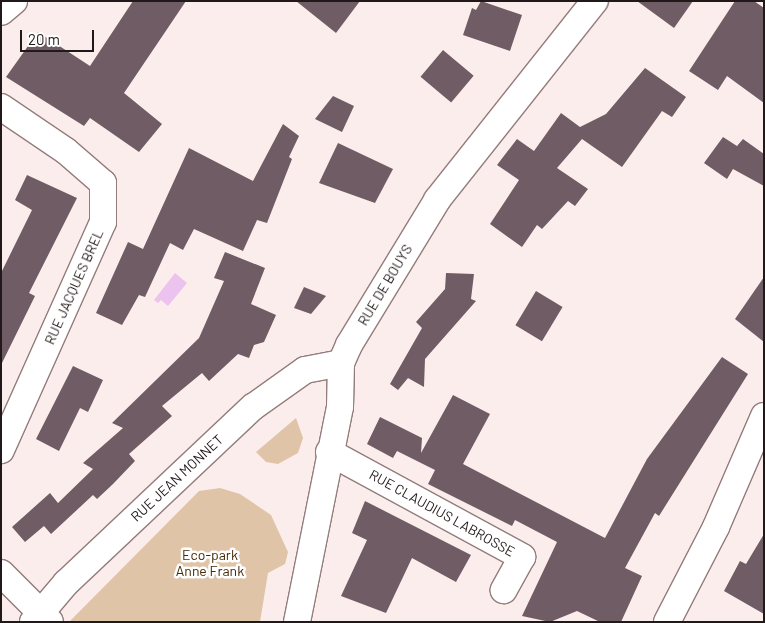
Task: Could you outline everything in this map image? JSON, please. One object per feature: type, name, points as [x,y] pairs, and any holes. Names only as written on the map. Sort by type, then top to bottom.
[{"type":"street","points":[[1,12],[14,1]]},
{"type":"street","name":"RUE DE BOUYS","points":[[297,622],[329,452],[340,408],[341,363],[437,200],[594,1]]},
{"type":"street","name":"RUE JACQUES BREL","points":[[1,107],[66,151],[103,183],[103,222],[1,450]]},
{"type":"street","name":"RUE JEAN MONNET","points":[[41,618],[253,408],[305,370],[341,363]]},
{"type":"street","points":[[667,622],[716,527],[764,416]]},
{"type":"street","name":"RUE CLAUDIUS LABROSSE","points":[[329,452],[522,557],[504,590]]},
{"type":"street","points":[[1,573],[41,618]]},
{"type":"green space","points":[[296,418],[303,438],[298,453],[278,464],[266,462],[256,452]]},
{"type":"green space","name":"Eco-park Anne Frank","points":[[220,488],[240,494],[271,515],[288,552],[285,564],[268,573],[260,622],[69,622],[199,491]]},
{"type":"shaded area","points":[[175,273],[187,283],[168,306],[161,300],[158,303],[154,300]]},
{"type":"building","points":[[133,1],[186,1],[124,93],[162,124],[139,152],[90,118],[84,126],[6,77],[38,32],[90,66]]},
{"type":"building","points":[[296,1],[360,1],[336,33]]},
{"type":"building","points":[[481,1],[522,15],[510,51],[463,35],[472,8],[476,10]]},
{"type":"building","points":[[637,1],[693,1],[674,28]]},
{"type":"building","points":[[735,1],[754,1],[764,8],[764,103],[727,76],[718,90],[689,71]]},
{"type":"building","points":[[443,50],[474,76],[451,103],[421,77]]},
{"type":"building","points":[[645,68],[686,97],[672,117],[662,111],[622,167],[582,139],[557,168],[588,189],[575,206],[568,201],[542,229],[537,225],[522,247],[490,224],[519,180],[497,165],[517,139],[534,151],[561,113],[580,127],[606,114]]},
{"type":"building","points":[[333,96],[354,106],[342,132],[315,119]]},
{"type":"building","points":[[283,124],[299,136],[289,157],[292,159],[267,223],[257,220],[243,251],[194,229],[183,250],[170,243],[145,297],[139,295],[122,325],[96,313],[128,242],[143,249],[189,148],[253,181]]},
{"type":"building","points":[[723,137],[737,146],[743,139],[764,154],[764,186],[733,169],[727,179],[704,163]]},
{"type":"building","points":[[338,143],[393,169],[375,203],[319,183]]},
{"type":"building","points":[[27,175],[77,198],[29,293],[35,296],[1,365],[1,273],[32,210],[15,200]]},
{"type":"building","points":[[225,252],[265,268],[251,304],[276,315],[264,342],[254,345],[249,358],[238,354],[209,381],[202,373],[162,406],[172,416],[129,454],[135,461],[113,484],[97,499],[93,495],[51,534],[44,526],[25,542],[12,527],[50,493],[58,503],[93,469],[83,463],[123,428],[112,423],[199,338],[224,281],[214,278]]},
{"type":"building","points":[[446,273],[474,274],[471,299],[476,301],[425,359],[424,387],[408,378],[398,390],[390,384],[422,328],[416,322],[445,289]]},
{"type":"building","points":[[764,277],[764,342],[735,319]]},
{"type":"building","points":[[304,287],[326,296],[311,314],[294,308]]},
{"type":"building","points":[[536,291],[563,307],[542,341],[515,325]]},
{"type":"building","points":[[722,357],[748,374],[659,516],[655,513],[625,568],[642,576],[621,622],[600,622],[577,611],[550,622],[522,616],[557,542],[515,520],[512,526],[428,484],[435,470],[397,451],[393,458],[367,444],[380,417],[422,438],[421,453],[453,395],[490,414],[463,464],[605,538],[647,459]]},
{"type":"building","points":[[73,366],[103,380],[88,412],[80,408],[59,451],[36,439]]},
{"type":"building","points":[[365,501],[471,555],[456,582],[412,558],[386,613],[341,596],[367,540],[352,533]]},
{"type":"building","points":[[764,534],[764,614],[724,591],[740,561],[746,564]]}]
